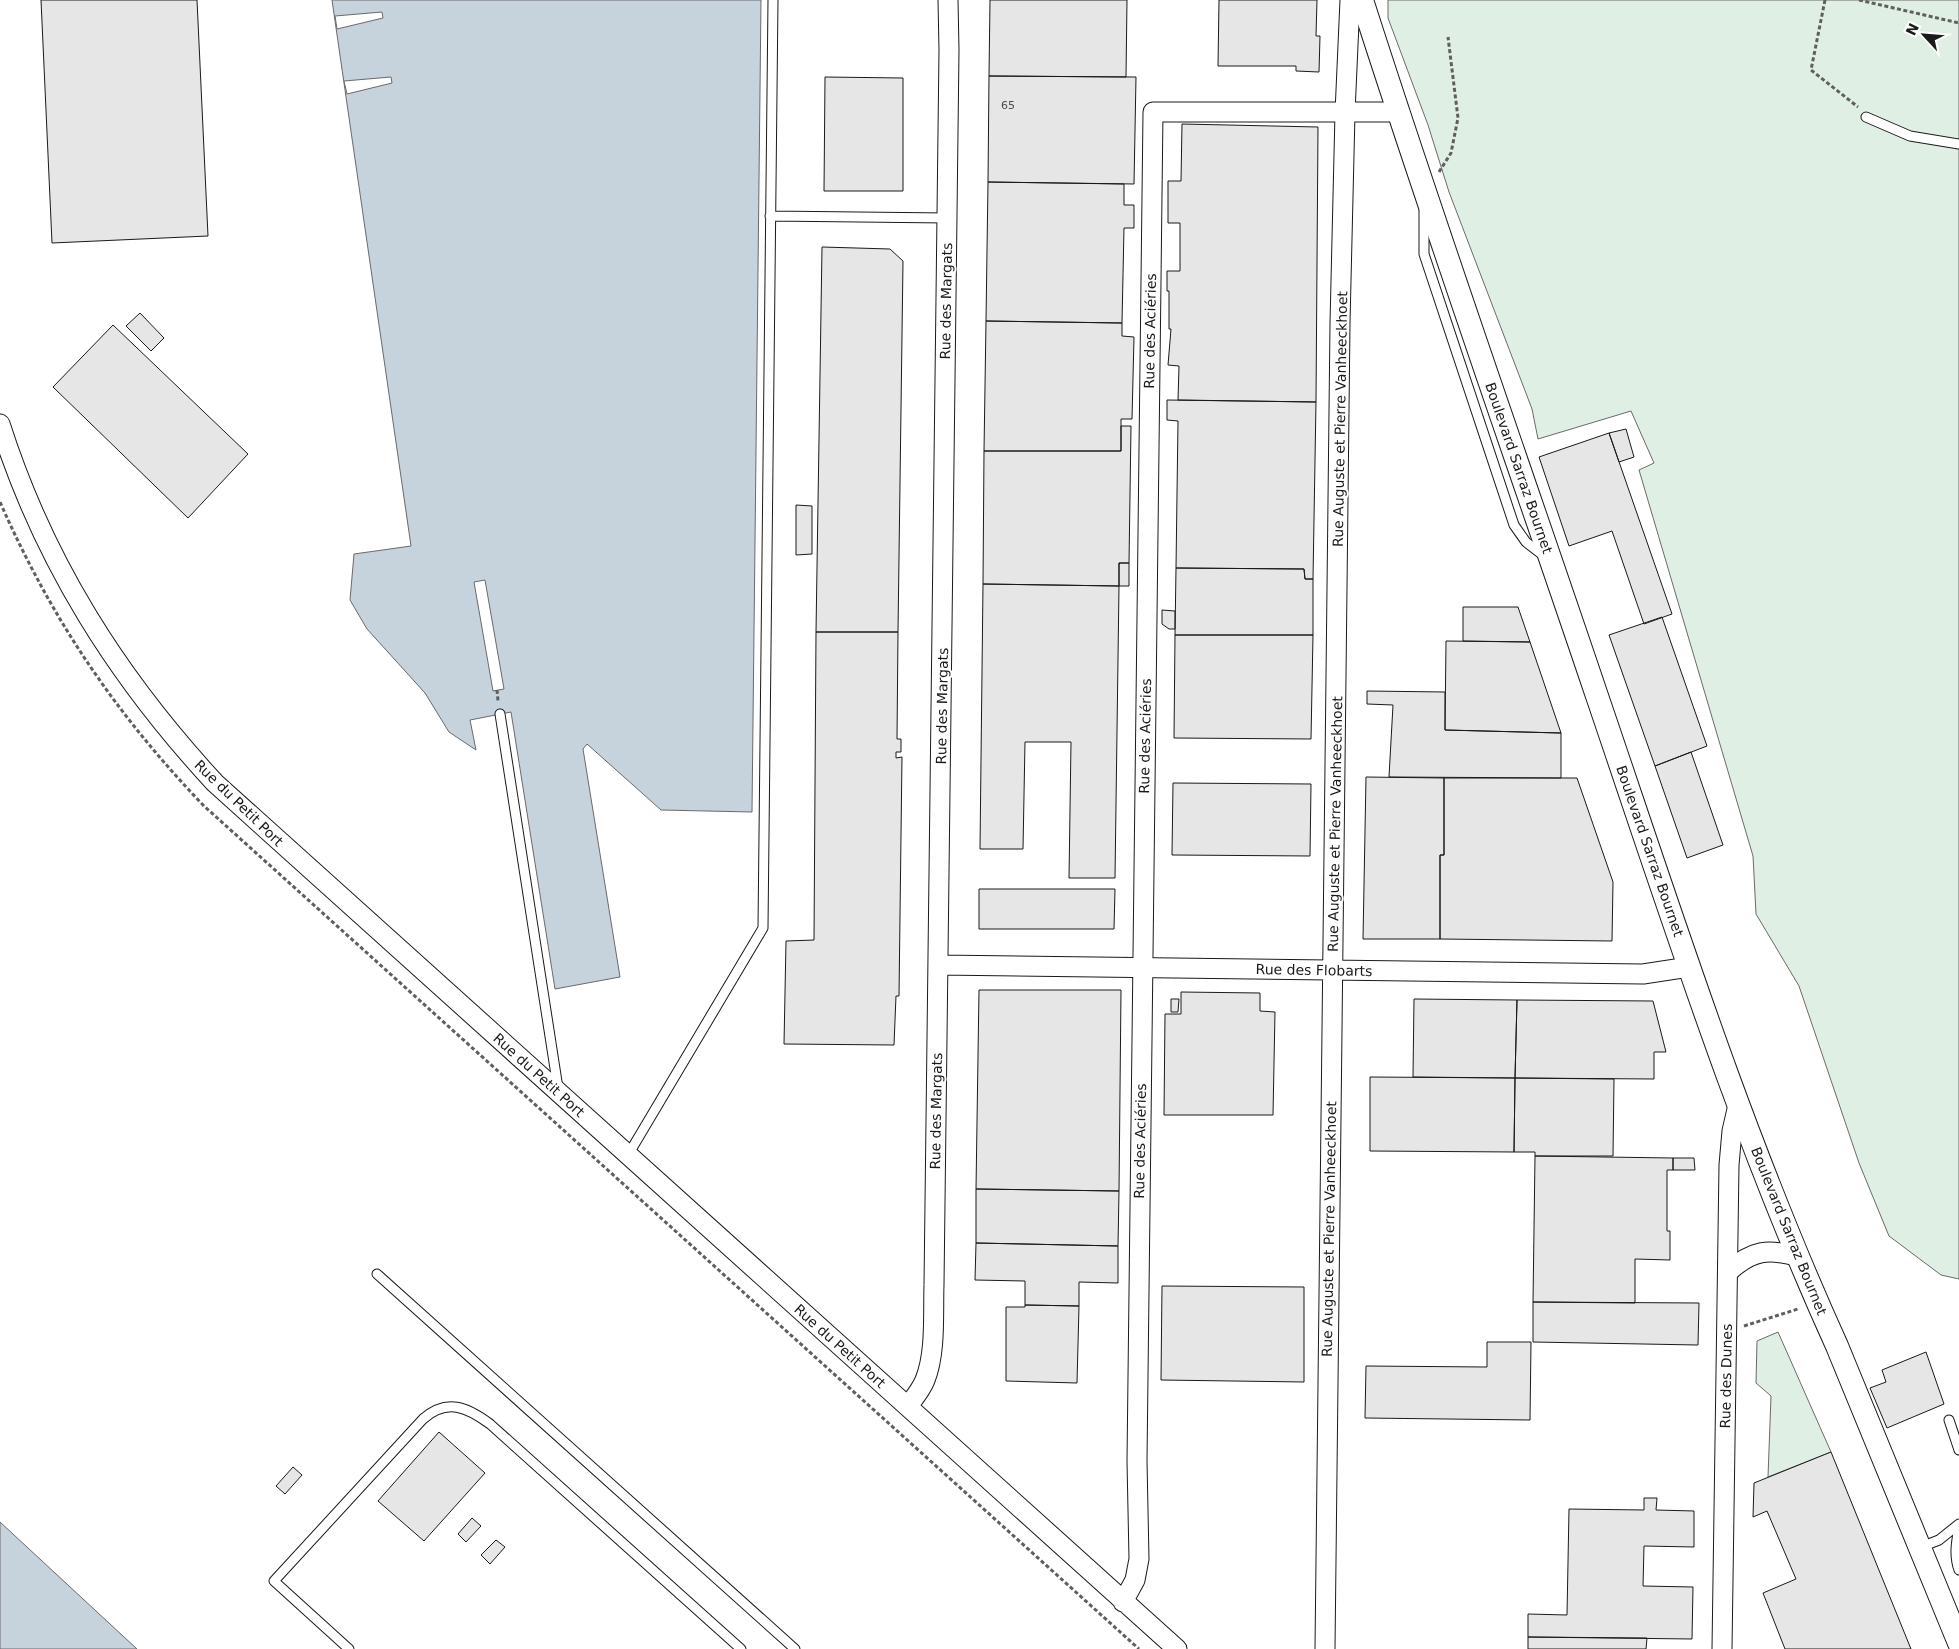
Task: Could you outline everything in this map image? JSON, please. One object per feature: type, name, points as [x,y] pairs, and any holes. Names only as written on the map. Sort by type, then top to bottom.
[{"type":"street","name":"Rue des Margats","points":[[908,1406],[918,1394],[925,1380],[930,1362],[934,1285],[949,50],[948,0]]},
{"type":"street","name":"Rue Auguste et Pierre Vanheeckhoet","points":[[1325,1649],[1340,322],[1350,0]]},
{"type":"street","name":"Boulevard Sarraz Bournet","points":[[1362,0],[1424,189],[1689,967],[1738,1105],[1959,1643]]},
{"type":"street","name":"Boulevard Sarraz Bournet","points":[[1369,0],[1376,46]]},
{"type":"street","name":"Rue des Aciéries","points":[[1124,1602],[1135,1580],[1139,1559],[1137,1461],[1153,112],[1398,112]]},
{"type":"street","name":"Rue du Petit Port","points":[[0,424],[21,486],[64,576],[81,606],[126,675],[170,733],[215,783],[1177,1649]]},
{"type":"street","name":"Rue des Flobarts","points":[[938,965],[1643,974],[1689,967]]},
{"type":"street","name":"Rue des Dunes","points":[[1722,1649],[1730,1150],[1738,1105]]},
{"type":"street","points":[[1728,1272],[1744,1259],[1760,1252],[1778,1252],[1799,1257]]},
{"type":"lane","points":[[628,1156],[763,928],[773,0]]},
{"type":"lane","points":[[1866,117],[1910,136],[1959,144]]},
{"type":"lane","points":[[770,216],[947,218]]},
{"type":"lane","points":[[500,714],[559,1093]]},
{"type":"lane","points":[[377,1274],[796,1649]]},
{"type":"lane","points":[[350,1649],[274,1581],[423,1420],[436,1410],[454,1406],[471,1411],[490,1424],[741,1649]]},
{"type":"lane","points":[[1949,1420],[1959,1450]]},
{"type":"lane","points":[[1920,1547],[1945,1536],[1959,1524]]},
{"type":"lane","points":[[1959,1528],[1956,1560],[1959,1570]]},
{"type":"path","points":[[1825,0],[1811,70],[1862,111],[1866,117]]},
{"type":"path","points":[[1859,0],[1959,22]]},
{"type":"path","points":[[1424,189],[1442,169],[1451,153],[1458,118],[1448,37]]},
{"type":"path","points":[[1727,1332],[1818,1303]]},
{"type":"green space","points":[[1388,0],[1959,0],[1959,1279],[1941,1275],[1889,1236],[1859,1163],[1799,986],[1756,914],[1753,856],[1639,470],[1654,463],[1631,411],[1538,439],[1532,409],[1449,192],[1428,125],[1388,18]]},
{"type":"green space","points":[[1778,1332],[1831,1452],[1768,1477],[1771,1396],[1756,1383],[1757,1341]]},
{"type":"shaded area","points":[[332,0],[761,0],[752,812],[661,810],[587,744],[583,749],[620,977],[555,989],[511,712],[470,720],[476,750],[449,732],[425,693],[367,629],[350,600],[354,554],[411,546]]},
{"type":"shaded area","points":[[0,1522],[137,1649],[0,1649]]},
{"type":"pier","points":[[382,12],[383,18],[337,29],[335,16]]},
{"type":"pier","points":[[391,77],[392,83],[347,94],[344,81]]},
{"type":"pier","points":[[485,580],[504,689],[493,691],[474,582]]},
{"type":"building","points":[[41,0],[197,0],[208,236],[52,243]]},
{"type":"building","points":[[990,0],[1127,0],[1126,77],[989,76]]},
{"type":"building","points":[[1219,0],[1317,0],[1316,36],[1320,36],[1319,72],[1296,71],[1296,66],[1218,66]]},
{"type":"building","points":[[989,76],[1136,77],[1134,184],[988,182]]},
{"type":"building","points":[[825,77],[903,78],[903,191],[824,191]]},
{"type":"building","points":[[1182,124],[1318,127],[1316,402],[1178,400],[1179,366],[1168,365],[1171,329],[1169,329],[1167,271],[1180,271],[1180,223],[1168,223],[1168,181],[1181,181]]},
{"type":"building","points":[[988,182],[1124,184],[1124,205],[1134,205],[1134,228],[1124,228],[1122,323],[986,321]]},
{"type":"building","points":[[822,247],[890,249],[903,261],[898,632],[816,632]]},
{"type":"building","points":[[140,313],[164,338],[151,351],[126,326]]},
{"type":"building","points":[[986,321],[1122,323],[1122,336],[1134,337],[1132,419],[1121,419],[1121,451],[984,451]]},
{"type":"building","points":[[113,325],[248,454],[188,518],[53,387]]},
{"type":"building","points":[[1167,400],[1316,402],[1313,579],[1305,579],[1304,569],[1176,568],[1178,421],[1167,420]]},
{"type":"building","points":[[1121,426],[1131,426],[1129,563],[1119,563],[1119,586],[983,584],[984,451],[1121,451]]},
{"type":"building","points":[[1626,429],[1634,457],[1619,462],[1609,433]]},
{"type":"building","points":[[1609,433],[1672,614],[1644,624],[1612,531],[1569,546],[1539,457]]},
{"type":"building","points":[[796,505],[812,506],[812,554],[796,555]]},
{"type":"building","points":[[1119,563],[1129,563],[1129,586],[1119,586]]},
{"type":"building","points":[[1176,568],[1304,569],[1305,579],[1313,579],[1313,635],[1175,635]]},
{"type":"building","points":[[983,584],[1119,586],[1115,878],[1069,878],[1071,742],[1025,742],[1023,849],[980,849]]},
{"type":"building","points":[[1463,607],[1518,607],[1530,642],[1463,641]]},
{"type":"building","points":[[1162,610],[1175,611],[1175,629],[1169,629],[1162,624]]},
{"type":"building","points":[[1662,617],[1707,746],[1655,766],[1609,635]]},
{"type":"building","points":[[816,632],[898,632],[897,739],[901,739],[901,752],[896,752],[896,758],[902,757],[899,996],[896,996],[894,1045],[784,1044],[786,941],[814,940]]},
{"type":"building","points":[[1175,635],[1313,635],[1311,739],[1174,738]]},
{"type":"building","points":[[1446,641],[1530,642],[1561,733],[1445,730]]},
{"type":"building","points":[[1367,691],[1445,692],[1445,730],[1561,733],[1561,778],[1389,777],[1393,705],[1367,704]]},
{"type":"building","points":[[1691,752],[1723,845],[1687,858],[1655,766]]},
{"type":"building","points":[[1366,777],[1444,778],[1444,855],[1440,855],[1440,939],[1363,939]]},
{"type":"building","points":[[1444,778],[1577,778],[1613,882],[1612,941],[1440,939],[1440,855],[1444,855]]},
{"type":"building","points":[[1173,783],[1311,784],[1310,856],[1172,855]]},
{"type":"building","points":[[979,889],[1115,889],[1114,929],[979,929]]},
{"type":"building","points":[[979,990],[1121,990],[1119,1191],[976,1189]]},
{"type":"building","points":[[1181,992],[1260,993],[1260,1011],[1275,1012],[1273,1115],[1164,1115],[1165,1014],[1181,1014]]},
{"type":"building","points":[[1171,999],[1179,999],[1178,1012],[1171,1012]]},
{"type":"building","points":[[1414,999],[1517,1000],[1515,1078],[1413,1077]]},
{"type":"building","points":[[1517,1000],[1653,1001],[1666,1052],[1654,1052],[1654,1079],[1515,1078]]},
{"type":"building","points":[[1370,1077],[1515,1078],[1514,1152],[1370,1151]]},
{"type":"building","points":[[1515,1078],[1614,1079],[1613,1156],[1535,1156],[1535,1152],[1514,1152]]},
{"type":"building","points":[[1535,1156],[1673,1158],[1673,1170],[1667,1170],[1667,1231],[1670,1231],[1670,1260],[1635,1259],[1635,1303],[1533,1302]]},
{"type":"building","points":[[1673,1158],[1694,1158],[1695,1170],[1673,1170]]},
{"type":"building","points":[[976,1189],[1119,1191],[1118,1246],[976,1243]]},
{"type":"building","points":[[976,1243],[1118,1246],[1118,1283],[1079,1282],[1079,1306],[1025,1305],[1025,1281],[975,1280]]},
{"type":"building","points":[[1162,1286],[1304,1287],[1304,1382],[1161,1380]]},
{"type":"building","points":[[1533,1302],[1699,1303],[1698,1345],[1533,1342]]},
{"type":"building","points":[[1025,1305],[1079,1306],[1077,1383],[1006,1381],[1006,1307],[1025,1307]]},
{"type":"building","points":[[1487,1342],[1531,1342],[1530,1420],[1365,1418],[1366,1366],[1487,1367]]},
{"type":"building","points":[[1926,1352],[1944,1404],[1887,1428],[1870,1388],[1886,1382],[1882,1370]]},
{"type":"building","points":[[439,1432],[485,1473],[424,1541],[378,1501]]},
{"type":"building","points":[[1831,1452],[1911,1649],[1785,1649],[1763,1593],[1796,1579],[1767,1511],[1753,1517],[1754,1483]]},
{"type":"building","points":[[293,1467],[302,1475],[285,1494],[276,1486]]},
{"type":"building","points":[[1644,1498],[1657,1498],[1656,1510],[1694,1511],[1694,1547],[1644,1546],[1643,1586],[1693,1587],[1692,1639],[1528,1637],[1528,1614],[1567,1615],[1569,1509],[1644,1510]]},
{"type":"building","points":[[472,1518],[481,1526],[466,1542],[458,1534]]},
{"type":"building","points":[[496,1540],[505,1547],[490,1564],[481,1555]]},
{"type":"building","points":[[1528,1637],[1647,1638],[1646,1649],[1528,1649]]}]
